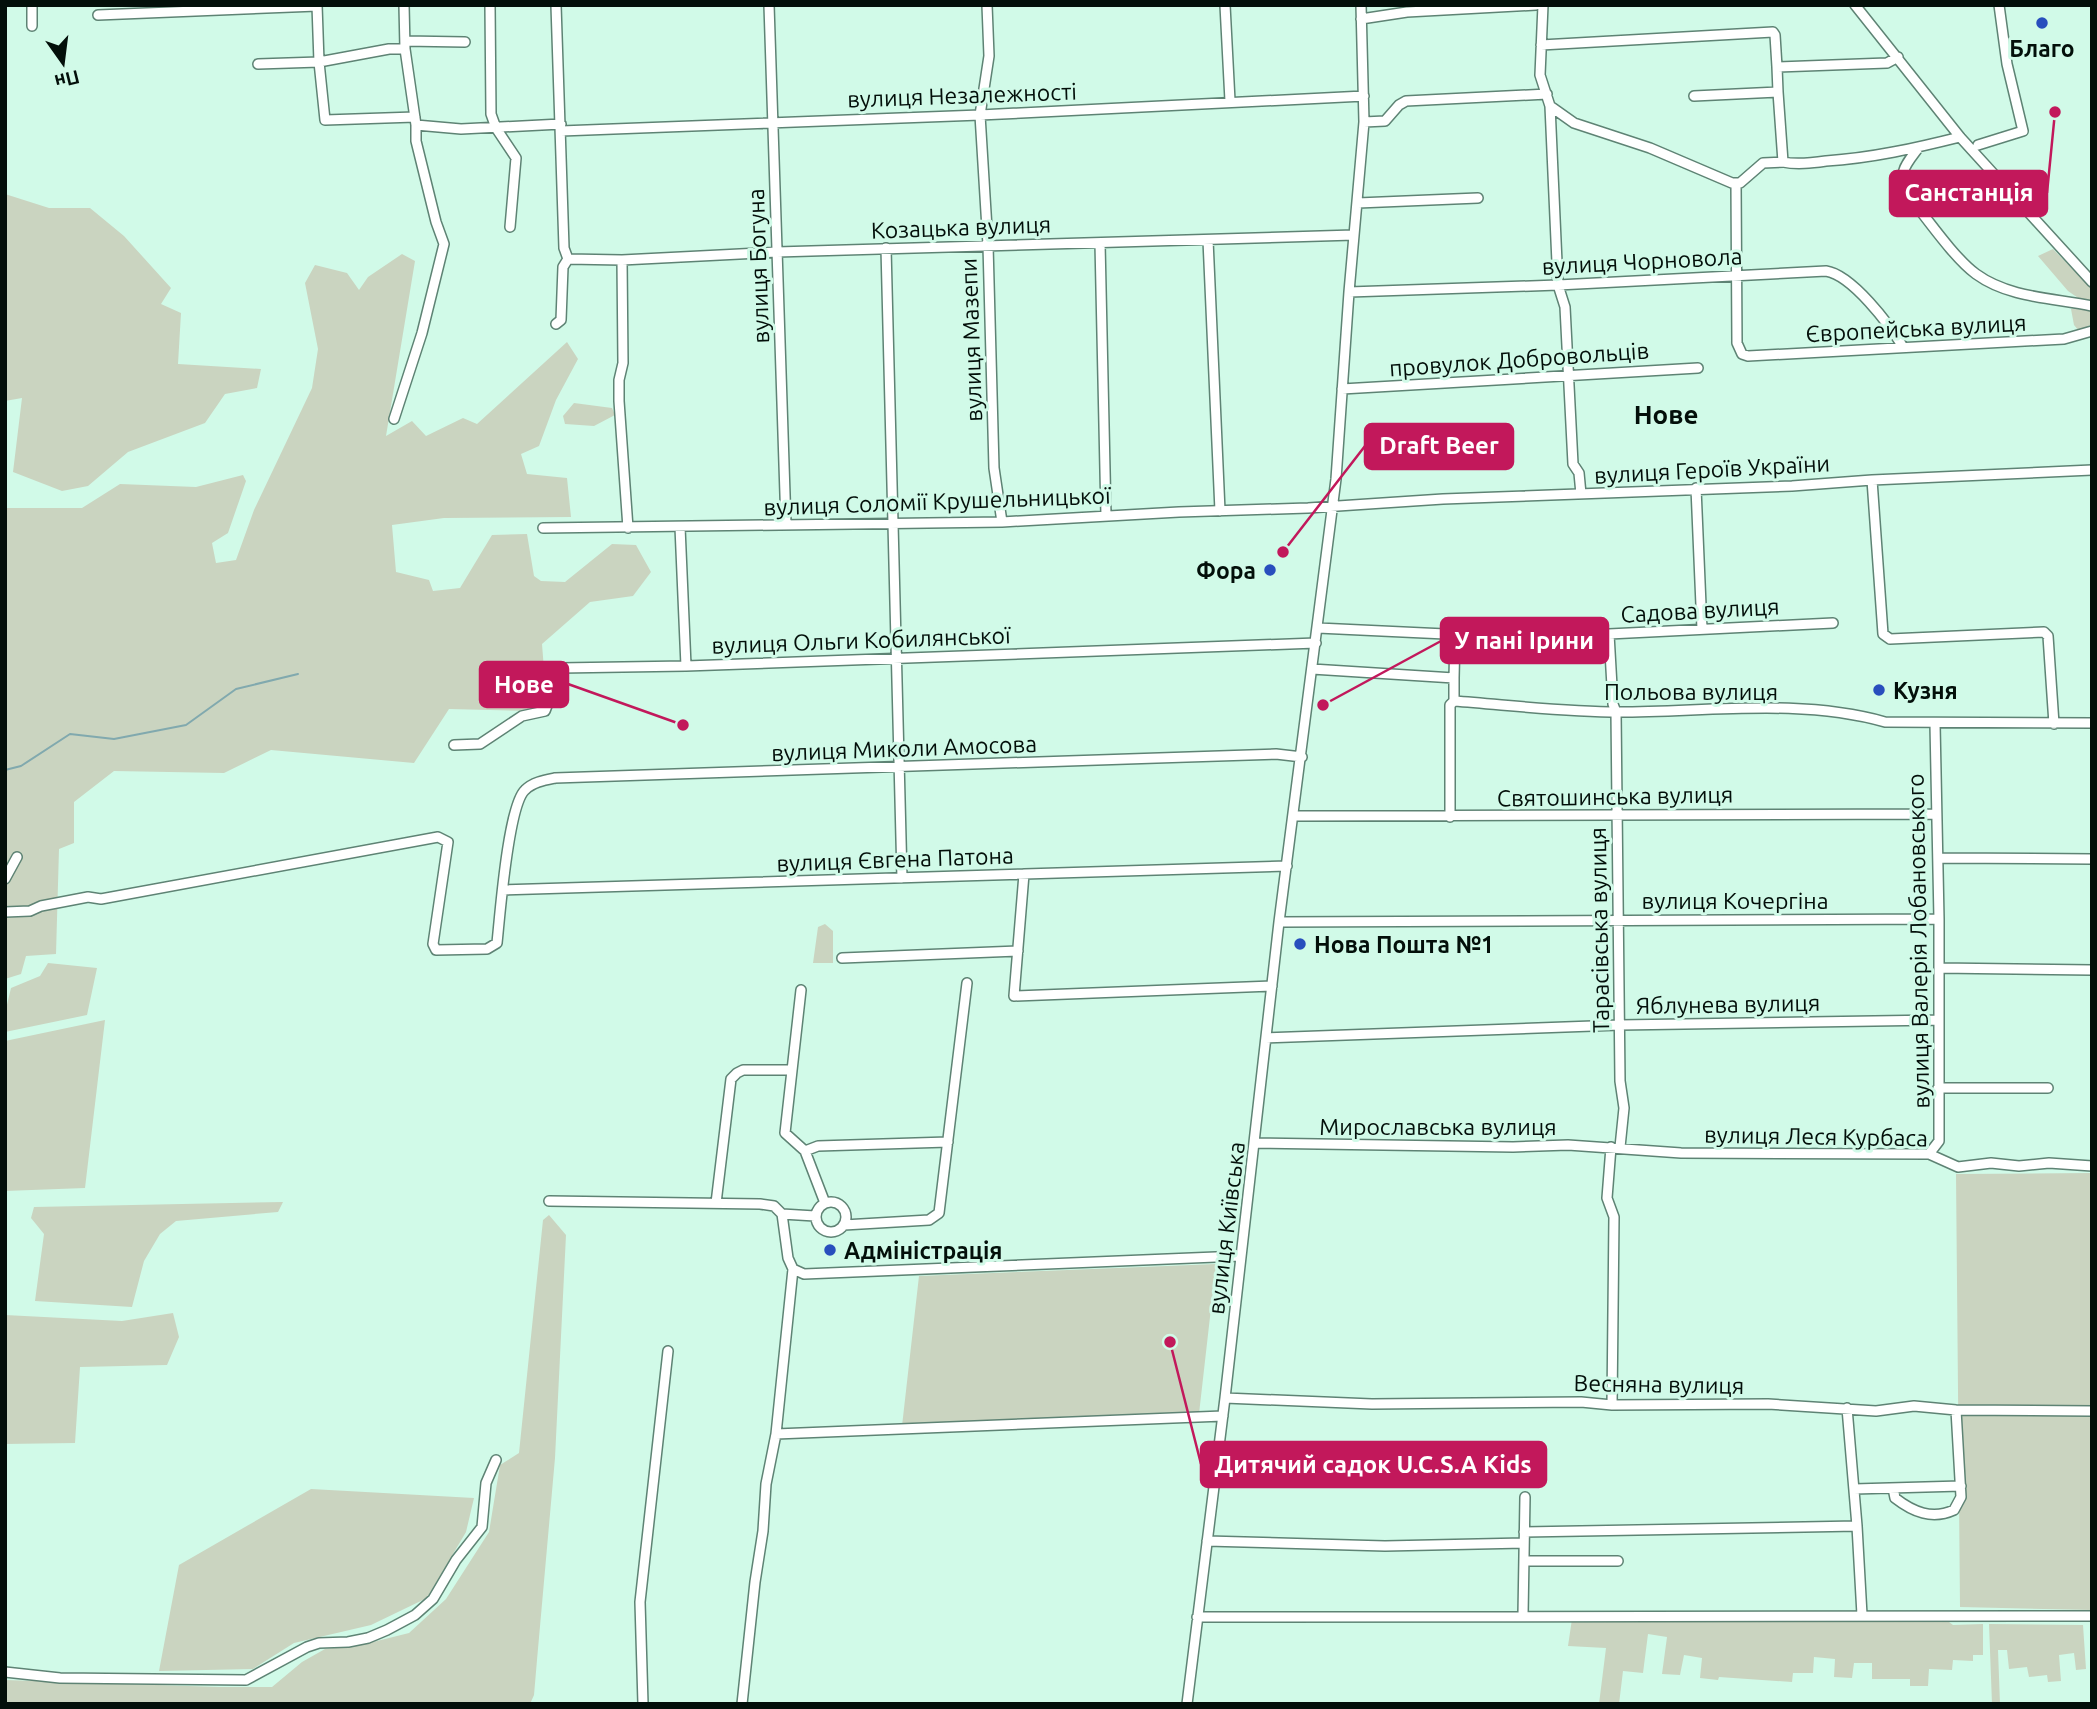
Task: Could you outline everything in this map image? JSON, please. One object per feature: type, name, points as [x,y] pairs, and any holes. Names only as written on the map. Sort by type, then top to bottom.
[{"type":"street","points":[[32,5],[32,26]]},
{"type":"street","points":[[394,419],[422,333],[444,244],[416,141],[416,121],[405,45],[404,5]]},
{"type":"street","points":[[490,5],[491,114],[496,128],[516,158],[510,227]]},
{"type":"street","points":[[556,5],[564,248],[568,259],[563,267],[561,320],[556,324]]},
{"type":"street","name":"вулиця Богуна","points":[[769,5],[786,524]]},
{"type":"street","name":"вулиця Мазепи","points":[[987,5],[989,56],[980,116],[988,245],[994,468],[1002,522]]},
{"type":"street","points":[[1225,5],[1230,102]]},
{"type":"street","points":[[1361,5],[1364,96]]},
{"type":"street","points":[[1362,19],[1407,12],[1536,5]]},
{"type":"street","points":[[1543,5],[1541,82],[1550,106],[1558,285],[1565,307],[1573,464],[1579,473],[1581,494]]},
{"type":"street","points":[[1856,5],[1960,137],[2092,282]]},
{"type":"street","points":[[1978,145],[2023,131],[2007,64],[1999,5]]},
{"type":"street","points":[[98,14],[317,6],[319,62]]},
{"type":"street","points":[[1541,45],[1773,32],[1783,162]]},
{"type":"street","points":[[258,64],[319,62],[405,45],[464,42]]},
{"type":"street","points":[[1777,67],[1887,63],[1898,57]]},
{"type":"street","name":"вулиця Незалежності","points":[[319,62],[325,120],[416,121],[461,129],[980,116],[1364,96]]},
{"type":"street","points":[[1694,96],[1778,92]]},
{"type":"street","points":[[1364,122],[1385,121],[1399,105],[1406,102],[1547,94]]},
{"type":"street","name":"вулиця Київська","points":[[1186,1704],[1256,1143],[1279,922],[1333,506],[1364,96]]},
{"type":"street","points":[[1550,106],[1574,123],[1650,148],[1719,179],[1736,183],[1740,183],[1762,163],[1846,160],[1960,137]]},
{"type":"street","points":[[1919,147],[1902,172],[1903,184],[1908,195],[1967,267],[1991,283],[2029,296],[2092,306]]},
{"type":"street","points":[[1736,183],[1736,275]]},
{"type":"street","points":[[1357,203],[1478,198]]},
{"type":"street","name":"Козацька вулиця","points":[[568,259],[622,260],[886,248],[1354,235]]},
{"type":"street","points":[[1209,240],[1220,511]]},
{"type":"street","points":[[1100,243],[1106,516]]},
{"type":"street","points":[[886,248],[902,878]]},
{"type":"street","points":[[622,260],[623,363],[619,380],[619,401],[628,528]]},
{"type":"street","name":"вулиця Чорновола","points":[[1349,292],[1558,285],[1826,271],[1843,277],[1892,329],[1903,347]]},
{"type":"street","name":"Європейська вулиця","points":[[1736,275],[1737,343],[1742,354],[1748,356],[2064,339],[2092,331]]},
{"type":"street","name":"провулок Добровольців","points":[[1342,389],[1698,368]]},
{"type":"street","name":"вулиця Героїв України","points":[[1333,506],[2092,470]]},
{"type":"street","points":[[1872,480],[1882,634],[1891,639],[2044,632],[2048,636],[2054,724]]},
{"type":"street","points":[[1696,488],[1702,629]]},
{"type":"street","name":"вулиця Соломії Крушельницької","points":[[542,528],[1002,522],[1333,506]]},
{"type":"street","points":[[680,527],[687,666]]},
{"type":"street","name":"Садова вулиця","points":[[1318,628],[1509,637],[1609,635],[1833,623]]},
{"type":"street","points":[[1450,817],[1450,705],[1454,701],[1455,635]]},
{"type":"street","name":"Тарасівська вулиця","points":[[1609,635],[1613,704],[1616,712],[1620,1081],[1624,1108],[1607,1198],[1614,1217],[1612,1405]]},
{"type":"street","name":"вулиця Ольги Кобилянської","points":[[454,745],[480,744],[522,716],[545,710],[550,698],[547,672],[560,668],[687,666],[1316,643]]},
{"type":"street","points":[[1312,669],[1454,678]]},
{"type":"street","name":"Польова вулиця","points":[[1454,701],[1616,712],[1797,709],[1885,722],[1935,724],[2092,723]]},
{"type":"street","name":"вулиця Валерія Лобановського","points":[[1929,1154],[1939,1141],[1939,919],[1935,724]]},
{"type":"street","name":"вулиця Миколи Амосова","points":[[503,890],[518,802],[524,790],[537,782],[555,778],[1276,754],[1302,757]]},
{"type":"street","name":"Святошинська вулиця","points":[[1294,816],[1936,814]]},
{"type":"street","points":[[5,912],[30,911],[41,906],[88,897],[101,899],[438,837],[448,842],[433,944],[436,950],[454,951],[487,949],[497,943],[503,890]]},
{"type":"street","points":[[5,879],[17,857]]},
{"type":"street","points":[[1938,858],[2092,859]]},
{"type":"street","name":"вулиця Євгена Патона","points":[[503,890],[1287,866]]},
{"type":"street","points":[[1024,874],[1014,996],[1272,986]]},
{"type":"street","name":"вулиця Кочергіна","points":[[1279,922],[1939,919]]},
{"type":"street","points":[[842,958],[1018,951]]},
{"type":"street","points":[[1939,968],[2092,970]]},
{"type":"street","points":[[844,1225],[845,1214],[841,1206],[834,1202],[825,1203],[818,1208],[815,1216],[818,1226],[824,1231],[835,1231],[844,1225],[929,1220],[936,1217],[941,1208],[967,983]]},
{"type":"street","points":[[801,990],[785,1133],[805,1151],[825,1203]]},
{"type":"street","name":"Яблунева вулиця","points":[[1266,1038],[1620,1024],[1938,1020]]},
{"type":"street","points":[[716,1203],[731,1079],[743,1070],[792,1070]]},
{"type":"street","points":[[1938,1088],[2048,1087]]},
{"type":"street","points":[[805,1151],[818,1146],[948,1142]]},
{"type":"street","name":"Мирославська вулиця","points":[[1256,1143],[1499,1147],[1568,1144],[1616,1147]]},
{"type":"street","name":"вулиця Леся Курбаса","points":[[1616,1147],[1681,1153],[1929,1154],[1958,1167],[1991,1163],[2019,1166],[2049,1163],[2092,1166]]},
{"type":"street","points":[[549,1201],[760,1204],[774,1206],[782,1214],[788,1258],[793,1269],[776,1434],[766,1484],[763,1531],[742,1704]]},
{"type":"street","points":[[782,1214],[815,1216]]},
{"type":"street","points":[[793,1269],[804,1274],[1240,1256]]},
{"type":"street","points":[[643,1704],[640,1602],[668,1351]]},
{"type":"street","name":"Весняна вулиця","points":[[1225,1398],[1372,1404],[1581,1402],[1612,1405],[1744,1404],[1876,1410],[1914,1406],[1956,1410],[2092,1411]]},
{"type":"street","points":[[1847,1408],[1862,1615]]},
{"type":"street","points":[[1893,1488],[1895,1498],[1913,1511],[1941,1516],[1954,1510],[1961,1497],[1956,1410]]},
{"type":"street","points":[[776,1434],[1223,1416]]},
{"type":"street","points":[[5,1672],[60,1678],[246,1680],[307,1647],[319,1643],[348,1643],[387,1630],[415,1615],[433,1600],[456,1560],[482,1527],[486,1483],[496,1460]]},
{"type":"street","points":[[1854,1489],[1961,1486]]},
{"type":"street","points":[[1523,1615],[1525,1497]]},
{"type":"street","points":[[1524,1532],[1857,1526]]},
{"type":"street","points":[[1207,1541],[1385,1546],[1524,1543]]},
{"type":"street","points":[[1524,1561],[1618,1561]]},
{"type":"street","points":[[1197,1617],[2092,1616]]},
{"type":"green space","points":[[5,194],[49,208],[90,208],[124,236],[171,288],[161,304],[181,313],[178,364],[261,369],[257,388],[225,394],[205,423],[128,452],[88,486],[62,491],[13,472],[22,398],[5,401]]},
{"type":"green space","points":[[2053,249],[2092,289],[2092,324],[2079,331],[2074,325],[2071,309],[2079,307],[2081,300],[2068,291],[2038,256]]},
{"type":"green space","points":[[402,254],[415,261],[386,436],[412,421],[426,436],[463,418],[477,424],[567,342],[578,359],[556,400],[539,446],[521,454],[527,474],[567,478],[571,517],[444,518],[392,525],[396,572],[429,580],[433,591],[460,588],[492,535],[527,534],[534,576],[541,581],[565,582],[612,544],[636,545],[651,572],[633,596],[590,602],[542,644],[546,695],[530,711],[449,709],[414,763],[271,750],[224,773],[114,771],[74,802],[74,843],[59,849],[56,954],[26,956],[21,974],[5,979],[5,508],[82,508],[120,484],[196,487],[243,475],[246,481],[228,533],[212,543],[216,563],[236,560],[254,510],[312,388],[318,349],[305,283],[315,265],[347,273],[359,290],[368,277]]},
{"type":"green space","points":[[574,403],[612,408],[615,415],[594,426],[565,424],[563,416]]},
{"type":"green space","points":[[825,924],[833,931],[833,963],[813,963],[818,927]]},
{"type":"green space","points":[[48,963],[97,968],[87,1015],[5,1032],[5,1013],[11,988],[40,976]]},
{"type":"green space","points":[[105,1020],[85,1188],[5,1191],[5,1041]]},
{"type":"green space","points":[[2092,1173],[2092,1610],[1960,1607],[1956,1174]]},
{"type":"green space","points":[[283,1202],[278,1212],[176,1221],[160,1234],[144,1261],[132,1307],[35,1301],[44,1234],[31,1218],[34,1207]]},
{"type":"green space","points":[[549,1215],[566,1235],[555,1458],[534,1695],[530,1704],[5,1704],[5,1680],[272,1687],[302,1662],[325,1649],[365,1644],[409,1633],[446,1599],[489,1532],[500,1465],[519,1453],[543,1220]]},
{"type":"green space","points":[[1216,1264],[1199,1414],[902,1426],[919,1276]]},
{"type":"green space","points":[[173,1313],[179,1337],[167,1365],[80,1367],[75,1443],[5,1444],[5,1315],[122,1321]]},
{"type":"green space","points":[[311,1489],[474,1498],[466,1532],[427,1598],[371,1625],[294,1643],[253,1669],[159,1671],[179,1565]]},
{"type":"green space","points":[[1572,1619],[1983,1624],[1983,1655],[1973,1655],[1973,1661],[1953,1660],[1952,1670],[1929,1669],[1928,1686],[1910,1686],[1910,1679],[1872,1679],[1872,1663],[1854,1663],[1852,1678],[1834,1677],[1835,1659],[1814,1657],[1813,1673],[1793,1673],[1792,1682],[1719,1677],[1718,1680],[1700,1678],[1702,1658],[1684,1655],[1680,1675],[1662,1674],[1667,1637],[1648,1634],[1643,1673],[1623,1671],[1619,1704],[1599,1704],[1606,1648],[1568,1646]]},
{"type":"green space","points":[[1989,1624],[2083,1625],[2086,1669],[2076,1670],[2074,1653],[2059,1655],[2061,1681],[2048,1682],[2047,1675],[2029,1677],[2027,1667],[2009,1669],[2007,1650],[1998,1650],[2000,1704],[1992,1704]]},
{"type":"waterway","points":[[5,770],[21,766],[70,734],[114,739],[186,725],[236,689],[298,674]]},
{"type":"place","name":"Благо","points":[[2042,23]]},
{"type":"place","name":"Санстанція","points":[[2055,112]]},
{"type":"place","name":"Draft Beer","points":[[1283,552]]},
{"type":"place","name":"Фора","points":[[1270,570]]},
{"type":"place","name":"Кузня","points":[[1879,690]]},
{"type":"place","name":"У пані Ірини","points":[[1323,705]]},
{"type":"place","name":"Нове","points":[[683,725]]},
{"type":"place","name":"Нова Пошта №1","points":[[1300,944]]},
{"type":"place","name":"Адміністрація","points":[[830,1250]]},
{"type":"place","name":"Дитячий садок U.C.S.A Kids","points":[[1170,1342]]},
{"type":"district","name":"Нове","points":[[1666,414]]}]
